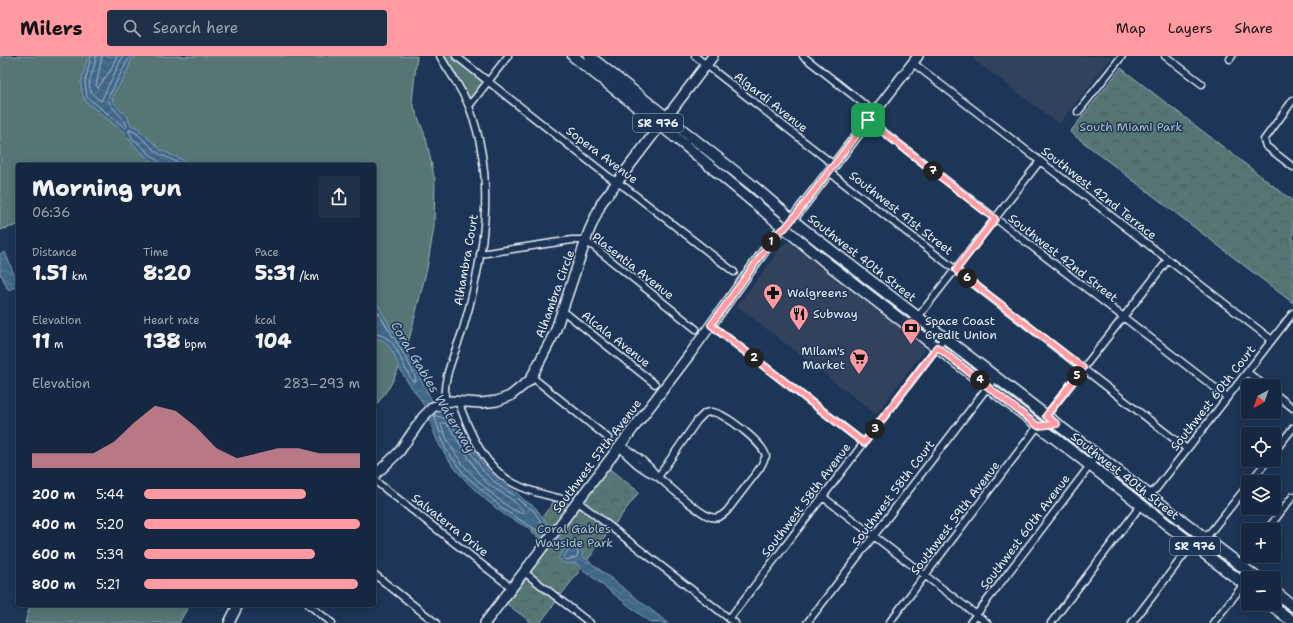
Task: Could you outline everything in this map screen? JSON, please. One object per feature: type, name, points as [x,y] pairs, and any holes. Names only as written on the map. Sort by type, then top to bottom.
[{"type":"main road","name":"Southwest 40th Street","points":[[573,56],[752,185],[792,220],[1248,571]]},
{"type":"main road","name":"Southwest 40th Street","points":[[589,56],[785,228],[882,306],[1241,581]]},
{"type":"main road","name":"Alhambra Circle","points":[[376,474],[399,452],[426,414],[437,405],[446,402],[458,401],[481,403],[497,401],[510,396],[526,384],[532,377],[550,343],[563,311],[586,242],[600,207],[663,120],[713,56]]},
{"type":"main road","name":"Southwest 57th Avenue","points":[[485,623],[727,304],[733,301],[779,232],[792,220],[914,59]]},
{"type":"main road","points":[[874,299],[891,296]]},
{"type":"main road","points":[[882,306],[900,303]]},
{"type":"main road","points":[[1038,426],[1057,424]]},
{"type":"main road","points":[[1122,490],[1131,491],[1141,497],[1149,495]]},
{"type":"main road","points":[[1141,505],[1150,505],[1163,513],[1173,513]]},
{"type":"main road","points":[[1281,597],[1293,606]]},
{"type":"main road","points":[[229,623],[237,607]]},
{"type":"main road","points":[[1279,611],[1293,622]]},
{"type":"street","name":"Alhambra Court","points":[[440,56],[469,106],[479,139],[485,182],[486,213],[471,300],[444,389],[446,402]]},
{"type":"street","name":"Sopera Avenue","points":[[456,56],[734,272]]},
{"type":"street","points":[[469,106],[508,56]]},
{"type":"street","name":"Algardi Avenue","points":[[695,56],[831,168]]},
{"type":"street","points":[[803,56],[874,112]]},
{"type":"street","points":[[1078,112],[1122,56]]},
{"type":"street","points":[[1165,56],[1202,84]]},
{"type":"street","name":"Southwest 42nd Terrace","points":[[914,59],[1040,161],[1272,340]]},
{"type":"street","points":[[1293,100],[1265,136],[1264,142],[1266,146],[1293,167]]},
{"type":"street","name":"Southwest 42nd Street","points":[[868,120],[1227,397]]},
{"type":"street","points":[[918,317],[1040,161]]},
{"type":"street","name":"Southwest 41st Street","points":[[831,168],[956,270],[1187,449]]},
{"type":"street","name":"Plasentia Avenue","points":[[480,254],[579,239],[586,242],[696,329]]},
{"type":"street","points":[[1046,416],[1168,260]]},
{"type":"street","name":"Alcala Avenue","points":[[563,311],[655,384]]},
{"type":"street","name":"Southwest 60th Court","points":[[1149,495],[1156,489],[1293,313]]},
{"type":"street","points":[[711,325],[864,443]]},
{"type":"street","name":"Southwest 58th Avenue","points":[[729,619],[944,337]]},
{"type":"street","points":[[1247,372],[1256,379]]},
{"type":"street","name":"Southwest 58th Court","points":[[808,623],[996,376]]},
{"type":"street","points":[[532,377],[608,438]]},
{"type":"street","points":[[1281,399],[1293,408]]},
{"type":"street","points":[[458,401],[473,436],[492,466],[500,474],[523,488],[562,499]]},
{"type":"street","points":[[620,446],[628,457],[646,472],[658,477],[704,514],[716,517],[728,511],[766,459],[760,445],[728,419],[718,413],[711,412],[705,413],[697,420],[658,477]]},
{"type":"street","name":"Southwest 59th Avenue","points":[[889,623],[1038,426]]},
{"type":"street","points":[[1281,443],[1293,428]]},
{"type":"street","name":"Southwest 60th Avenue","points":[[970,623],[1098,455]]},
{"type":"street","points":[[1256,475],[1262,467]]},
{"type":"street","name":"Salvaterra Drive","points":[[376,482],[512,588]]},
{"type":"street","points":[[1132,623],[1187,551],[1193,545],[1205,538],[1241,494]]},
{"type":"street","points":[[1272,523],[1293,496]]},
{"type":"street","points":[[823,497],[987,623]]},
{"type":"street","points":[[577,501],[735,623]]},
{"type":"street","points":[[1051,623],[1141,505]]},
{"type":"street","points":[[524,572],[590,623]]},
{"type":"street","points":[[376,576],[436,623]]},
{"type":"street","points":[[1213,623],[1241,591]]},
{"type":"street","points":[[312,607],[332,623]]},
{"type":"shaded area","points":[[976,56],[1113,56],[1059,124],[973,59]]},
{"type":"shaded area","points":[[789,242],[924,346],[924,351],[876,414],[737,306],[784,244]]},
{"type":"green space","points":[[0,56],[417,56],[412,102],[426,138],[435,181],[434,227],[427,268],[410,336],[400,366],[390,386],[376,405],[376,163],[16,163],[16,226],[0,230]]},
{"type":"green space","points":[[443,56],[451,56],[482,80],[483,83],[471,99],[469,98]]},
{"type":"green space","name":"South Miami Park","points":[[1121,68],[1293,201],[1293,303],[1070,132]]},
{"type":"green space","name":"Coral Gables Wayside Park","points":[[607,467],[639,492],[540,623],[532,623],[507,604],[550,546],[531,532],[558,496],[576,510]]},
{"type":"green space","points":[[29,607],[188,607],[179,623],[25,623]]},
{"type":"water","points":[[88,56],[134,56],[124,78],[112,96],[113,102],[128,117],[131,125],[138,128],[161,150],[190,163],[155,163],[139,151],[121,130],[86,102],[82,93],[81,82]]},
{"type":"water","points":[[5,252],[16,279],[16,287],[8,290],[2,276],[0,275],[0,254]]},
{"type":"water","points":[[376,302],[391,328],[402,342],[437,411],[451,417],[486,468],[500,482],[516,492],[524,500],[536,508],[549,527],[563,541],[563,543],[567,546],[571,542],[575,543],[583,553],[581,555],[668,623],[651,623],[576,563],[567,564],[558,558],[564,550],[560,547],[555,553],[546,540],[539,534],[508,517],[477,492],[455,468],[440,446],[420,398],[401,371],[390,347],[381,340],[376,339]]},
{"type":"place","name":"Walgreens","points":[[773,310]]},
{"type":"place","name":"Subway","points":[[799,331]]},
{"type":"place","name":"Space Coast Credit Union","points":[[911,345]]},
{"type":"place","name":"Milam's Market","points":[[859,375]]},
{"type":"route","points":[[868,120],[995,219],[956,270],[1083,368],[1046,416],[1057,424],[1044,424],[1038,426],[937,347],[864,443],[711,325],[772,240],[785,228],[799,211],[868,120]]},
{"type":"water label","name":"Coral Gables Waterway","points":[[433,387]]}]
